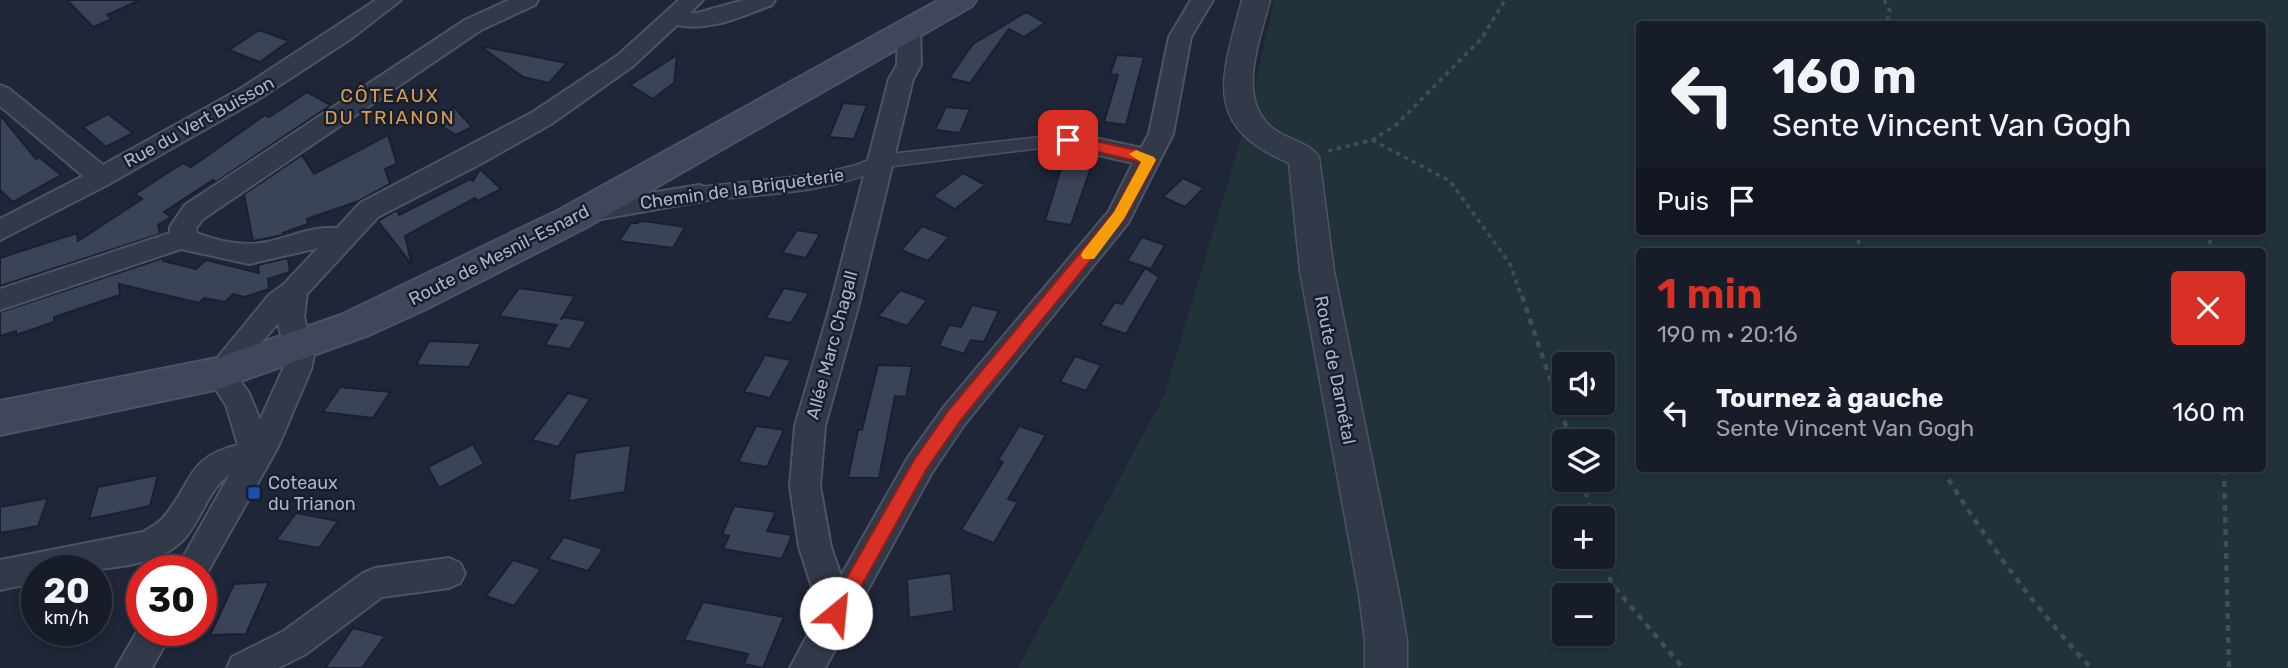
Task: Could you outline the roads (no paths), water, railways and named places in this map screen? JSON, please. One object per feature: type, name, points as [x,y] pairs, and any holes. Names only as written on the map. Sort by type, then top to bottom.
[{"type":"main road","name":"Route de Mesnil-Esnard","points":[[0,418],[231,358],[294,322],[380,295],[568,206],[945,0]]},
{"type":"main road","name":"Route de Mesnil-Esnard","points":[[294,322],[411,300],[581,214],[961,0]]},
{"type":"main road","name":"Route de Mesnil-Esnard","points":[[0,399],[231,358]]},
{"type":"street","name":"Rue du Vert Buisson","points":[[0,231],[300,65],[390,0]]},
{"type":"street","points":[[184,238],[183,227],[194,212],[474,25],[527,0]]},
{"type":"street","points":[[201,555],[267,438],[298,369],[300,355],[294,322],[342,237],[361,216],[377,204],[475,156],[542,118],[625,61],[692,0]]},
{"type":"street","points":[[675,18],[687,21],[704,20],[764,0]]},
{"type":"street","points":[[807,668],[920,465],[954,416],[1119,216],[1161,134],[1180,37],[1202,0]]},
{"type":"street","name":"Route de Darnétal","points":[[1256,0],[1240,70],[1239,103],[1244,117],[1256,131],[1277,145],[1304,157],[1317,271],[1379,594],[1386,642],[1386,668]]},
{"type":"street","name":"Allée Marc Chagall","points":[[836,613],[815,547],[804,486],[810,426],[844,307],[901,79],[909,65],[909,29]]},
{"type":"street","points":[[863,55],[889,61],[901,79]]},
{"type":"street","points":[[0,93],[95,172],[96,180]]},
{"type":"street","points":[[1068,140],[1149,160]]},
{"type":"street","name":"Chemin de la Briqueterie","points":[[581,214],[699,194],[820,181],[862,170],[881,161],[1068,140]]},
{"type":"street","points":[[184,238],[192,243],[248,254],[309,238],[342,237]]},
{"type":"street","points":[[0,300],[184,238]]},
{"type":"street","points":[[231,358],[239,401],[256,454]]},
{"type":"street","points":[[0,575],[150,545],[172,530],[208,473],[216,466],[256,454]]},
{"type":"street","points":[[244,668],[294,643],[375,583],[449,573]]},
{"type":"street","points":[[133,668],[146,646]]},
{"type":"place","name":"Coteaux du Trianon","points":[[254,493]]},
{"type":"district","name":"CÔTEAUX DU TRIANON","points":[[390,106]]}]
